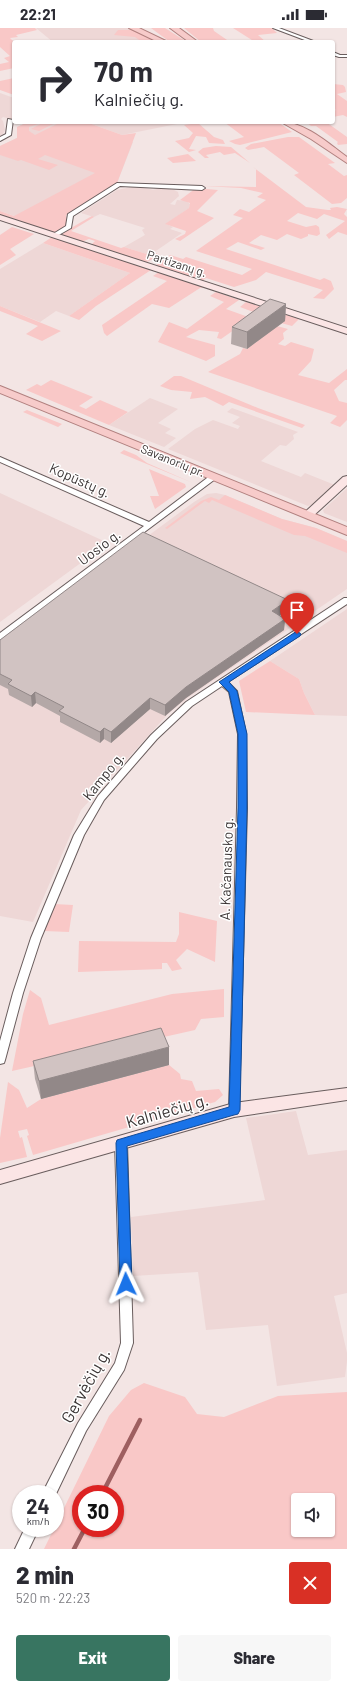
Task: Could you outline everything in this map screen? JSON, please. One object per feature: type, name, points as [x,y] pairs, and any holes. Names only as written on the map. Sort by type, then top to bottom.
[{"type":"main road","points":[[133,28],[160,40]]},
{"type":"main road","points":[[145,28],[161,40]]},
{"type":"main road","points":[[174,28],[191,40]]},
{"type":"main road","points":[[181,28],[186,36]]},
{"type":"main road","points":[[289,124],[314,137],[347,160]]},
{"type":"main road","points":[[302,124],[314,137]]},
{"type":"main road","name":"Savanorių pr.","points":[[0,389],[347,531]]},
{"type":"street","points":[[276,28],[309,40]]},
{"type":"street","points":[[335,54],[339,56],[347,56]]},
{"type":"street","points":[[0,139],[8,135],[10,120]]},
{"type":"street","points":[[55,235],[69,227],[70,215],[119,184],[202,188]]},
{"type":"street","name":"Partizanų g.","points":[[0,217],[347,331]]},
{"type":"street","name":"Kopūstų g.","points":[[0,459],[149,526]]},
{"type":"street","name":"Uosio g.","points":[[0,637],[214,477]]},
{"type":"street","points":[[308,515],[347,479]]},
{"type":"street","name":"Kampo g.","points":[[0,1060],[18,993],[36,938],[76,842],[89,815],[101,798],[126,768],[174,716],[189,704],[347,600]]},
{"type":"street","name":"A. Kačanausko g.","points":[[224,682],[233,691],[242,734],[242,808],[234,1110]]},
{"type":"street","name":"Kalniečių g.","points":[[0,1177],[234,1110],[347,1094]]},
{"type":"street","name":"Gervėčių g.","points":[[53,1485],[82,1427],[120,1366],[127,1343],[121,1143]]},
{"type":"street","points":[[22,1549],[28,1537]]},
{"type":"shaded area","points":[[0,28],[35,28],[37,30],[16,35],[18,37],[10,38],[12,40],[12,68],[0,71],[0,64],[9,62],[4,58],[10,56],[0,47]]},
{"type":"shaded area","points":[[36,28],[128,28],[154,40],[51,40]]},
{"type":"shaded area","points":[[151,28],[165,28],[184,40],[167,40]]},
{"type":"shaded area","points":[[184,28],[213,28],[214,31],[227,40],[199,40]]},
{"type":"shaded area","points":[[233,28],[272,28],[277,33],[258,35],[264,40],[252,40]]},
{"type":"shaded area","points":[[118,30],[133,30],[153,40],[139,40],[135,37],[114,35]]},
{"type":"shaded area","points":[[12,78],[12,94],[0,90],[0,81]]},
{"type":"shaded area","points":[[335,84],[343,85],[346,92],[337,94],[347,101],[347,117],[343,115],[335,117]]},
{"type":"shaded area","points":[[0,93],[12,97],[12,119],[3,117],[1,119],[5,130],[0,136]]},
{"type":"shaded area","points":[[24,124],[79,124],[133,142],[117,183],[47,227],[0,211],[0,146],[17,138],[17,127]]},
{"type":"shaded area","points":[[24,124],[38,124],[29,127],[29,131],[35,135],[57,124],[92,124],[122,135],[136,133],[117,183],[66,215],[68,225],[56,233],[0,215],[0,211],[14,216],[95,173],[45,155],[38,159],[58,165],[49,170],[21,160],[18,161],[0,155],[0,146],[17,138],[17,127]]},
{"type":"shaded area","points":[[40,124],[53,124],[39,131],[31,129]]},
{"type":"shaded area","points":[[92,124],[177,124],[122,135]]},
{"type":"shaded area","points":[[199,124],[214,137],[223,140],[225,144],[209,143],[206,137],[196,136],[189,149],[196,150],[189,152],[175,141],[189,138],[193,133],[184,125]]},
{"type":"shaded area","points":[[227,124],[281,124],[292,132],[240,145],[229,141],[244,137]]},
{"type":"shaded area","points":[[308,124],[329,124],[347,137],[347,144],[338,145],[338,142],[316,126],[311,126]]},
{"type":"shaded area","points":[[288,137],[299,137],[335,163],[328,164],[344,176],[347,175],[347,198],[341,203],[332,204],[294,175],[299,173],[264,147],[248,150],[245,148],[251,144]]},
{"type":"shaded area","points":[[216,146],[231,147],[250,163],[235,153],[224,155],[220,152],[206,155],[209,158],[205,158],[198,152],[203,148]]},
{"type":"shaded area","points":[[188,154],[196,161],[173,163],[167,158]]},
{"type":"shaded area","points":[[256,169],[306,207],[328,210],[331,210],[330,208],[337,207],[347,209],[344,214],[347,217],[347,235],[338,232],[329,239],[326,235],[345,221],[324,214],[317,219],[298,213],[287,221],[306,227],[316,225],[319,227],[320,234],[317,236],[308,234],[308,236],[301,239],[287,234],[277,240],[261,235],[249,243],[265,248],[261,250],[238,242],[226,249],[320,280],[324,278],[331,281],[334,289],[324,299],[313,298],[323,290],[266,272],[256,280],[234,287],[206,278],[202,281],[155,266],[170,255],[183,259],[186,257],[242,275],[252,269],[196,251],[243,218],[233,215],[240,209],[249,212],[266,200],[257,197],[263,193],[241,188],[203,186],[256,187]]},
{"type":"shaded area","points":[[131,187],[142,187],[153,190],[162,188],[174,190],[178,192],[179,196],[170,204],[175,205],[177,200],[186,201],[190,204],[189,208],[166,224],[173,227],[170,229],[182,233],[150,255],[124,247],[145,235],[142,230],[145,228],[100,214],[94,217],[81,213],[117,190]]},
{"type":"shaded area","points":[[196,188],[218,190],[197,211],[214,218],[180,241],[175,239],[185,234],[186,231],[165,224],[189,208],[190,203],[180,200]]},
{"type":"shaded area","points":[[92,216],[94,217],[71,231],[121,248],[124,247],[150,255],[154,252],[160,255],[145,263],[94,246],[92,244],[95,241],[89,239],[81,242],[62,235],[64,232]]},
{"type":"shaded area","points":[[12,227],[34,234],[10,249],[16,255],[0,265],[0,235]]},
{"type":"shaded area","points":[[52,237],[151,270],[96,306],[79,320],[69,316],[130,273],[43,243]]},
{"type":"shaded area","points":[[43,243],[130,273],[69,316],[56,311],[40,322],[0,306],[0,269]]},
{"type":"shaded area","points":[[159,272],[205,287],[200,288],[169,308],[152,304],[107,336],[104,333],[102,325],[167,281],[153,276]]},
{"type":"shaded area","points":[[216,292],[239,300],[226,309],[251,318],[221,339],[217,338],[219,332],[199,330],[186,337],[215,345],[215,356],[206,361],[158,342],[169,322],[187,329],[224,302],[210,296]]},
{"type":"shaded area","points":[[246,302],[299,319],[292,326],[281,323],[284,320],[267,317],[240,307]]},
{"type":"shaded area","points":[[0,306],[61,331],[42,341],[26,334],[38,326],[0,311]]},
{"type":"shaded area","points":[[277,326],[288,329],[283,333],[284,339],[278,344],[285,346],[291,342],[314,349],[311,361],[298,375],[329,383],[347,369],[347,380],[345,380],[334,390],[339,401],[347,403],[347,420],[340,427],[330,423],[337,416],[208,372],[240,354],[243,348],[247,349]]},
{"type":"shaded area","points":[[174,376],[181,376],[258,408],[305,425],[302,428],[229,402],[223,406],[205,397],[190,399],[192,392],[171,390],[160,386]]},
{"type":"shaded area","points":[[51,380],[93,397],[79,406],[86,409],[100,400],[128,412],[109,425],[26,390],[37,384],[41,386]]},
{"type":"shaded area","points":[[150,398],[178,409],[158,423],[171,429],[165,433],[176,438],[164,447],[109,425]]},
{"type":"shaded area","points":[[232,408],[298,432],[293,435],[294,439],[286,446],[280,445],[261,461],[301,477],[305,473],[335,485],[312,505],[308,506],[168,449],[195,429],[213,420],[238,429],[240,426],[232,423],[240,417],[227,412]]},
{"type":"shaded area","points":[[27,410],[62,424],[58,427],[23,412]]},
{"type":"shaded area","points":[[124,450],[136,455],[147,463],[193,483],[120,453]]},
{"type":"shaded area","points":[[149,469],[185,484],[186,487],[155,509],[150,496],[159,496]]},
{"type":"shaded area","points":[[347,488],[347,522],[324,513],[323,510]]},
{"type":"shaded area","points":[[0,493],[108,543],[0,622]]},
{"type":"shaded area","points":[[216,493],[225,495],[282,519],[316,528],[347,541],[347,589],[189,697],[169,713],[81,810],[33,922],[0,916],[0,645],[194,502],[207,494]]},
{"type":"shaded area","points":[[225,495],[282,519],[316,528],[347,541],[347,553],[305,536],[294,535],[212,500],[209,503],[205,501],[167,529],[165,528],[201,501],[211,497],[219,500]]},
{"type":"shaded area","points":[[347,609],[347,716],[315,715],[299,679],[270,661]]},
{"type":"shaded area","points":[[270,661],[299,679],[315,715],[246,712],[239,681]]},
{"type":"shaded area","points":[[54,904],[73,905],[69,932],[44,931]]},
{"type":"shaded area","points":[[179,912],[217,921],[215,962],[187,949],[176,960],[182,969],[172,971],[167,963],[162,963],[162,969],[78,972],[79,941],[176,942],[179,934]]},
{"type":"shaded area","points":[[224,989],[224,1017],[201,1019],[195,1030],[12,1071],[23,1014],[30,990],[41,998],[49,1025],[172,994]]},
{"type":"shaded area","points":[[169,1065],[180,1074],[181,1079],[192,1081],[196,1091],[219,1089],[223,1095],[215,1102],[33,1155],[27,1136],[29,1135],[27,1129],[18,1131],[20,1138],[22,1137],[27,1157],[0,1163],[0,1138],[8,1082],[19,1090],[27,1108],[41,1099]]},
{"type":"shaded area","points":[[296,1111],[308,1155],[347,1150],[347,1293],[334,1296],[347,1353],[347,1361],[345,1377],[277,1386],[268,1325],[206,1330],[198,1272],[133,1276],[131,1217],[265,1200],[246,1118]]},
{"type":"shaded area","points":[[144,1383],[185,1397],[197,1414],[224,1417],[278,1396],[347,1392],[347,1549],[44,1549],[50,1537],[64,1537],[64,1508],[72,1492],[72,1537],[124,1537],[124,1485],[75,1485],[109,1416],[131,1390]]},
{"type":"building","points":[[270,299],[286,304],[247,332],[232,327]]},
{"type":"building","points":[[143,532],[288,600],[272,611],[285,619],[186,687],[165,705],[150,698],[111,732],[104,728],[100,732],[59,711],[64,707],[35,692],[31,696],[8,684],[12,680],[0,674],[0,640]]},
{"type":"building","points":[[161,1028],[169,1047],[39,1081],[33,1061]]},
{"type":"waterway","points":[[107,1485],[140,1420]]},
{"type":"waterway","points":[[74,1549],[80,1537]]},
{"type":"route","points":[[126,1284],[121,1143],[234,1110],[242,808],[242,728],[233,691],[224,682],[297,634]]}]
